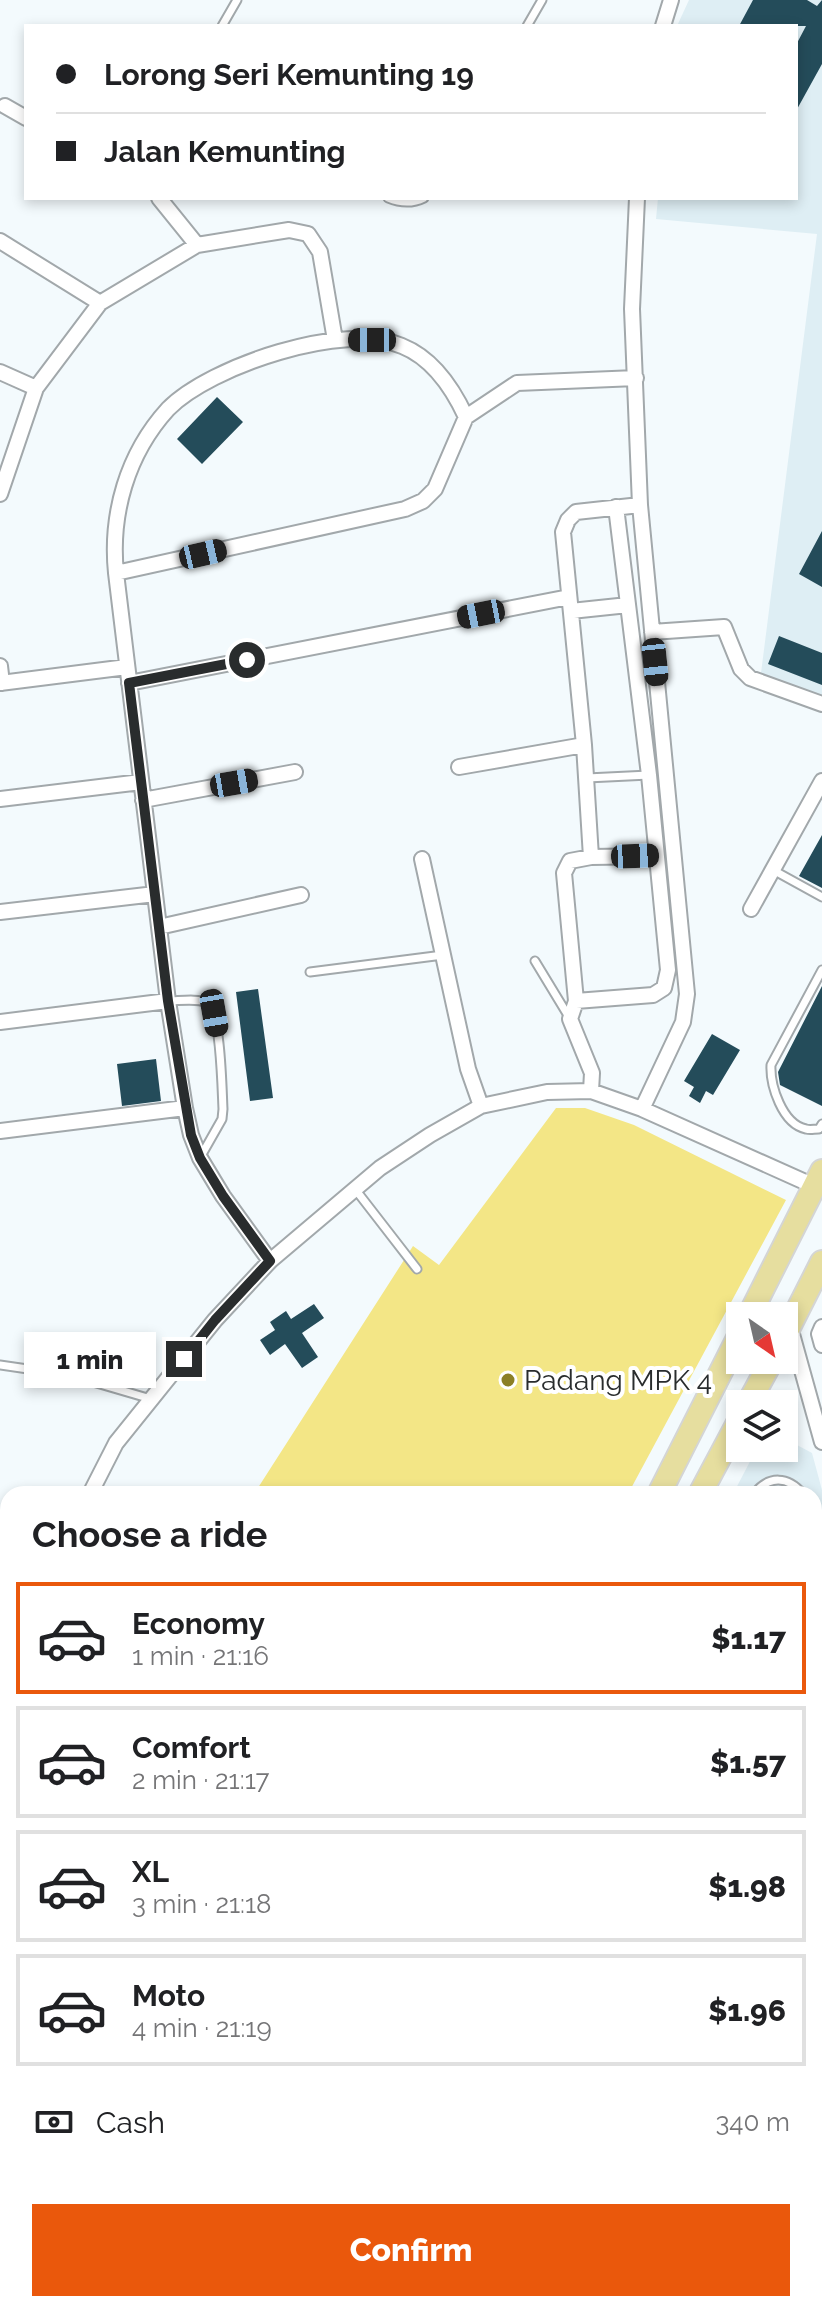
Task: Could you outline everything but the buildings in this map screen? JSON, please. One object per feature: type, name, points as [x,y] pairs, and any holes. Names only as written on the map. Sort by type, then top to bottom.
[{"type":"highway","points":[[756,1302],[818,1179]]},
{"type":"highway","points":[[798,1310],[822,1262]]},
{"type":"highway","points":[[663,1486],[726,1362]]},
{"type":"highway","points":[[704,1486],[726,1445]]},
{"type":"street","points":[[664,24],[671,0]]},
{"type":"street","points":[[5,106],[24,117]]},
{"type":"street","points":[[161,200],[197,245]]},
{"type":"street","points":[[637,200],[632,309],[640,505],[687,994],[683,1022],[642,1109]]},
{"type":"street","points":[[0,494],[36,388],[100,303],[197,245],[289,230],[308,234],[320,252],[335,340]]},
{"type":"street","points":[[0,241],[100,303]]},
{"type":"street","points":[[270,1261],[200,1158],[185,1108],[168,1001],[116,573],[113,546],[117,513],[134,459],[169,409],[194,388],[232,368],[269,355],[335,340],[372,340],[401,345],[438,373],[456,394],[466,417]]},
{"type":"street","points":[[0,372],[36,388]]},
{"type":"street","points":[[116,573],[405,509],[423,501],[435,489],[466,417],[517,383],[636,378]]},
{"type":"street","points":[[591,857],[584,745],[563,532],[576,512],[640,505]]},
{"type":"street","points":[[576,1001],[653,995],[664,988],[668,970],[649,775],[616,507]]},
{"type":"street","points":[[129,683],[570,604],[628,605]]},
{"type":"street","points":[[652,632],[724,627],[741,669],[750,678],[822,704]]},
{"type":"street","points":[[0,666],[1,683],[127,667]]},
{"type":"street","points":[[459,767],[584,745]]},
{"type":"street","points":[[143,800],[295,772]]},
{"type":"street","points":[[751,909],[822,781]]},
{"type":"street","points":[[0,799],[141,782]]},
{"type":"street","points":[[591,1091],[592,1073],[570,1019],[576,1001],[564,873],[570,861],[591,857],[657,856]]},
{"type":"street","points":[[422,859],[468,1069],[481,1106]]},
{"type":"street","points":[[0,912],[155,894]]},
{"type":"street","points":[[159,927],[301,895]]},
{"type":"street","points":[[0,1022],[168,1001]]},
{"type":"street","points":[[93,1486],[116,1443],[215,1320],[270,1261],[380,1168],[481,1106],[547,1092],[591,1091],[818,1179]]},
{"type":"street","points":[[0,1131],[185,1108]]},
{"type":"street","points":[[822,1327],[819,1334],[822,1345]]},
{"type":"street","points":[[798,1367],[822,1442]]},
{"type":"lane","points":[[223,24],[237,0]]},
{"type":"lane","points":[[528,24],[542,0]]},
{"type":"lane","points":[[392,200],[417,200]]},
{"type":"lane","points":[[586,779],[649,775]]},
{"type":"lane","points":[[773,870],[822,897]]},
{"type":"lane","points":[[310,972],[443,955]]},
{"type":"lane","points":[[535,961],[570,1019]]},
{"type":"lane","points":[[822,970],[771,1065],[770,1079],[788,1117],[803,1129],[819,1129],[822,1124]]},
{"type":"lane","points":[[168,1001],[204,1002],[214,1013],[223,1109],[222,1119],[200,1158]]},
{"type":"lane","points":[[355,1188],[417,1269]]},
{"type":"lane","points":[[0,1365],[69,1375],[151,1399]]},
{"type":"lane","points":[[763,1486],[775,1479],[784,1479],[796,1486]]},
{"type":"shaded area","points":[[689,0],[822,0],[822,696],[761,673],[817,234],[656,219],[658,200],[798,200],[798,24],[678,24]]},
{"type":"shaded area","name":"Padang MPK 4","points":[[556,1108],[585,1108],[634,1125],[786,1200],[731,1302],[726,1302],[726,1312],[632,1486],[259,1486],[413,1246],[439,1265]]},
{"type":"shaded area","points":[[798,1446],[812,1453],[821,1486],[737,1486],[750,1462],[798,1462]]},
{"type":"place","name":"Padang MPK 4","points":[[508,1380]]},
{"type":"route","points":[[184,1359],[215,1320],[270,1261],[223,1196],[200,1158],[191,1135],[168,1001],[129,683],[247,660]]}]
